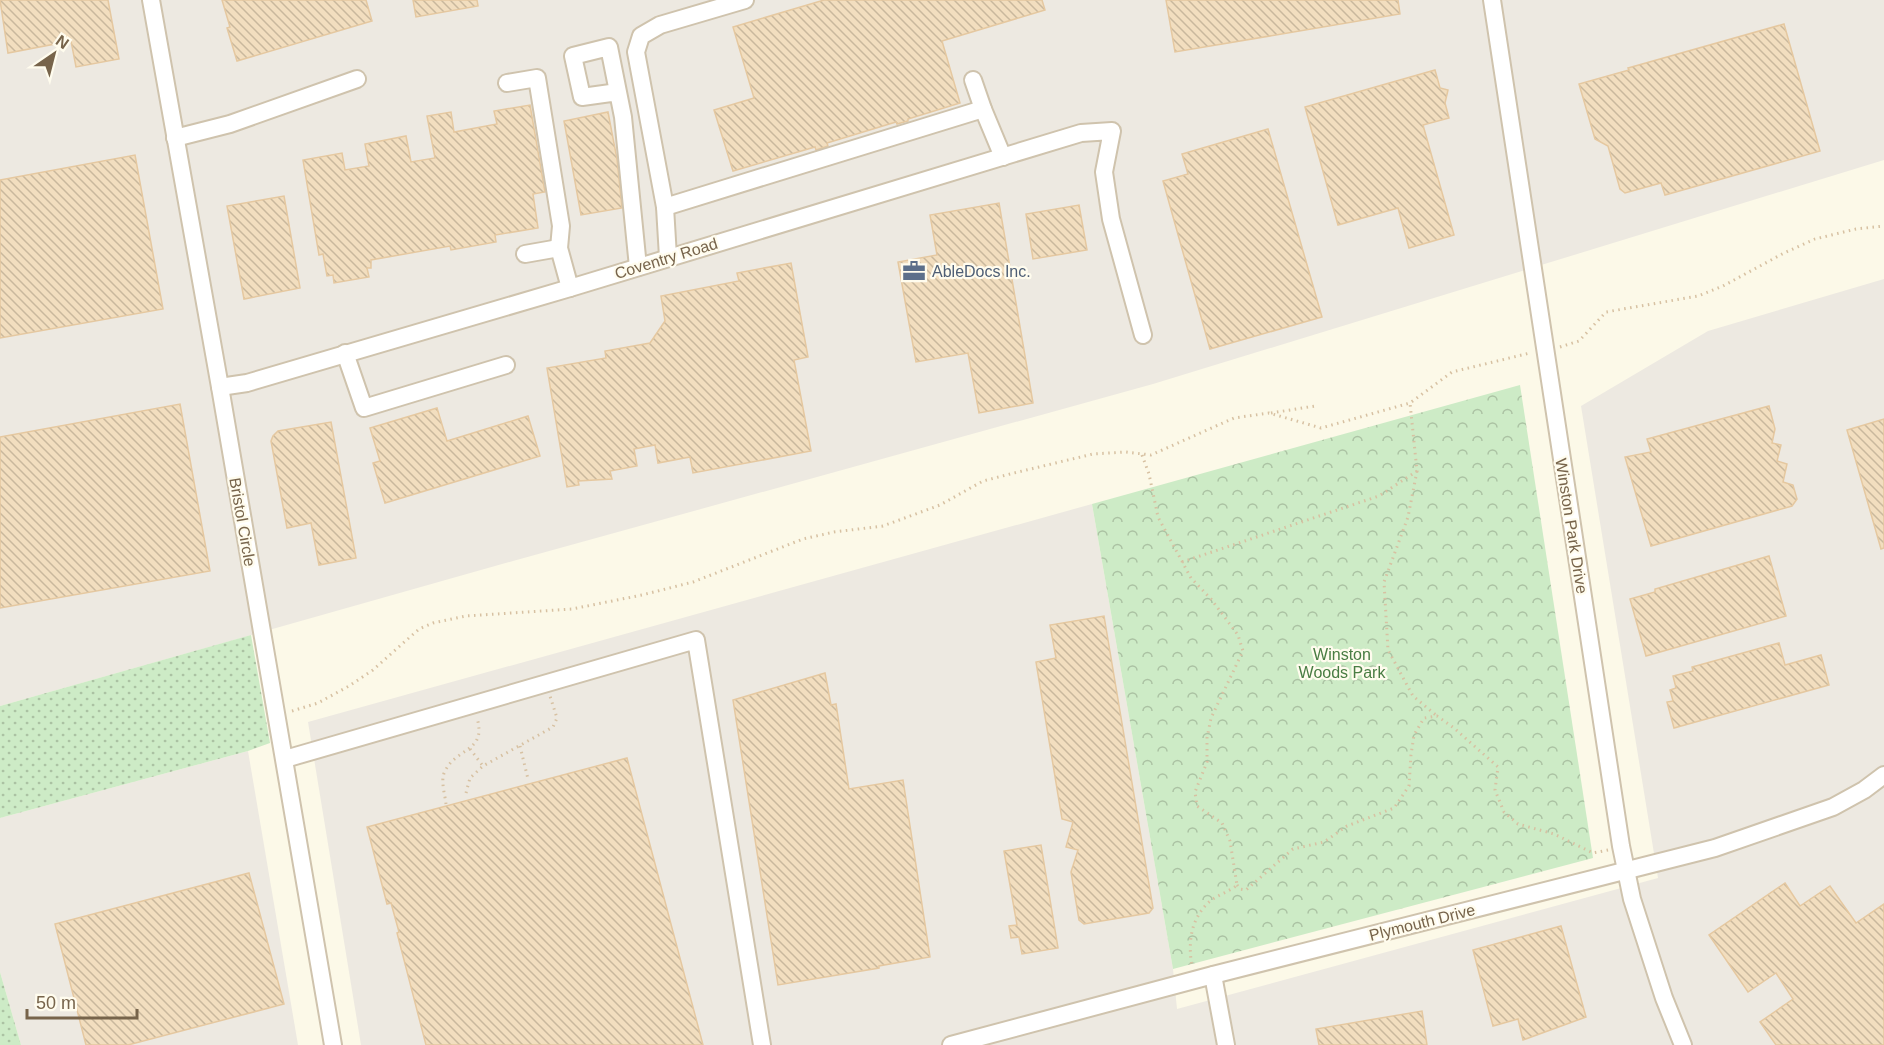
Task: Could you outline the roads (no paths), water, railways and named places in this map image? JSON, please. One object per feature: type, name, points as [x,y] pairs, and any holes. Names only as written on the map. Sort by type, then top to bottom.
[{"type":"street","name":"Bristol Circle","points":[[151,0],[333,1045]]},
{"type":"street","points":[[668,257],[665,207],[636,52],[641,36],[660,25],[745,0]]},
{"type":"street","name":"Winston Park Drive","points":[[1492,0],[1626,870],[1632,899],[1661,989],[1683,1045]]},
{"type":"street","points":[[507,83],[537,78],[561,226],[559,248],[570,288]]},
{"type":"street","points":[[175,138],[230,124],[357,79]]},
{"type":"street","points":[[974,80],[1003,157]]},
{"type":"street","points":[[618,92],[623,117],[638,267]]},
{"type":"street","points":[[665,207],[983,109]]},
{"type":"street","name":"Coventry Road","points":[[220,387],[247,383],[570,288],[1081,133],[1112,131],[1104,172],[1111,219],[1143,335]]},
{"type":"street","points":[[525,254],[559,248]]},
{"type":"street","points":[[345,353],[364,408],[506,365]]},
{"type":"street","points":[[285,759],[696,640],[762,1045]]},
{"type":"street","name":"Plymouth Drive","points":[[951,1045],[1213,975],[1714,848],[1833,807],[1864,790],[1884,775]]},
{"type":"street","points":[[1213,975],[1226,1045]]},
{"type":"place","name":"AbleDocs Inc.","points":[[914,271]]},
{"type":"park label","name":"Winston Woods Park","points":[[1342,663]]}]
